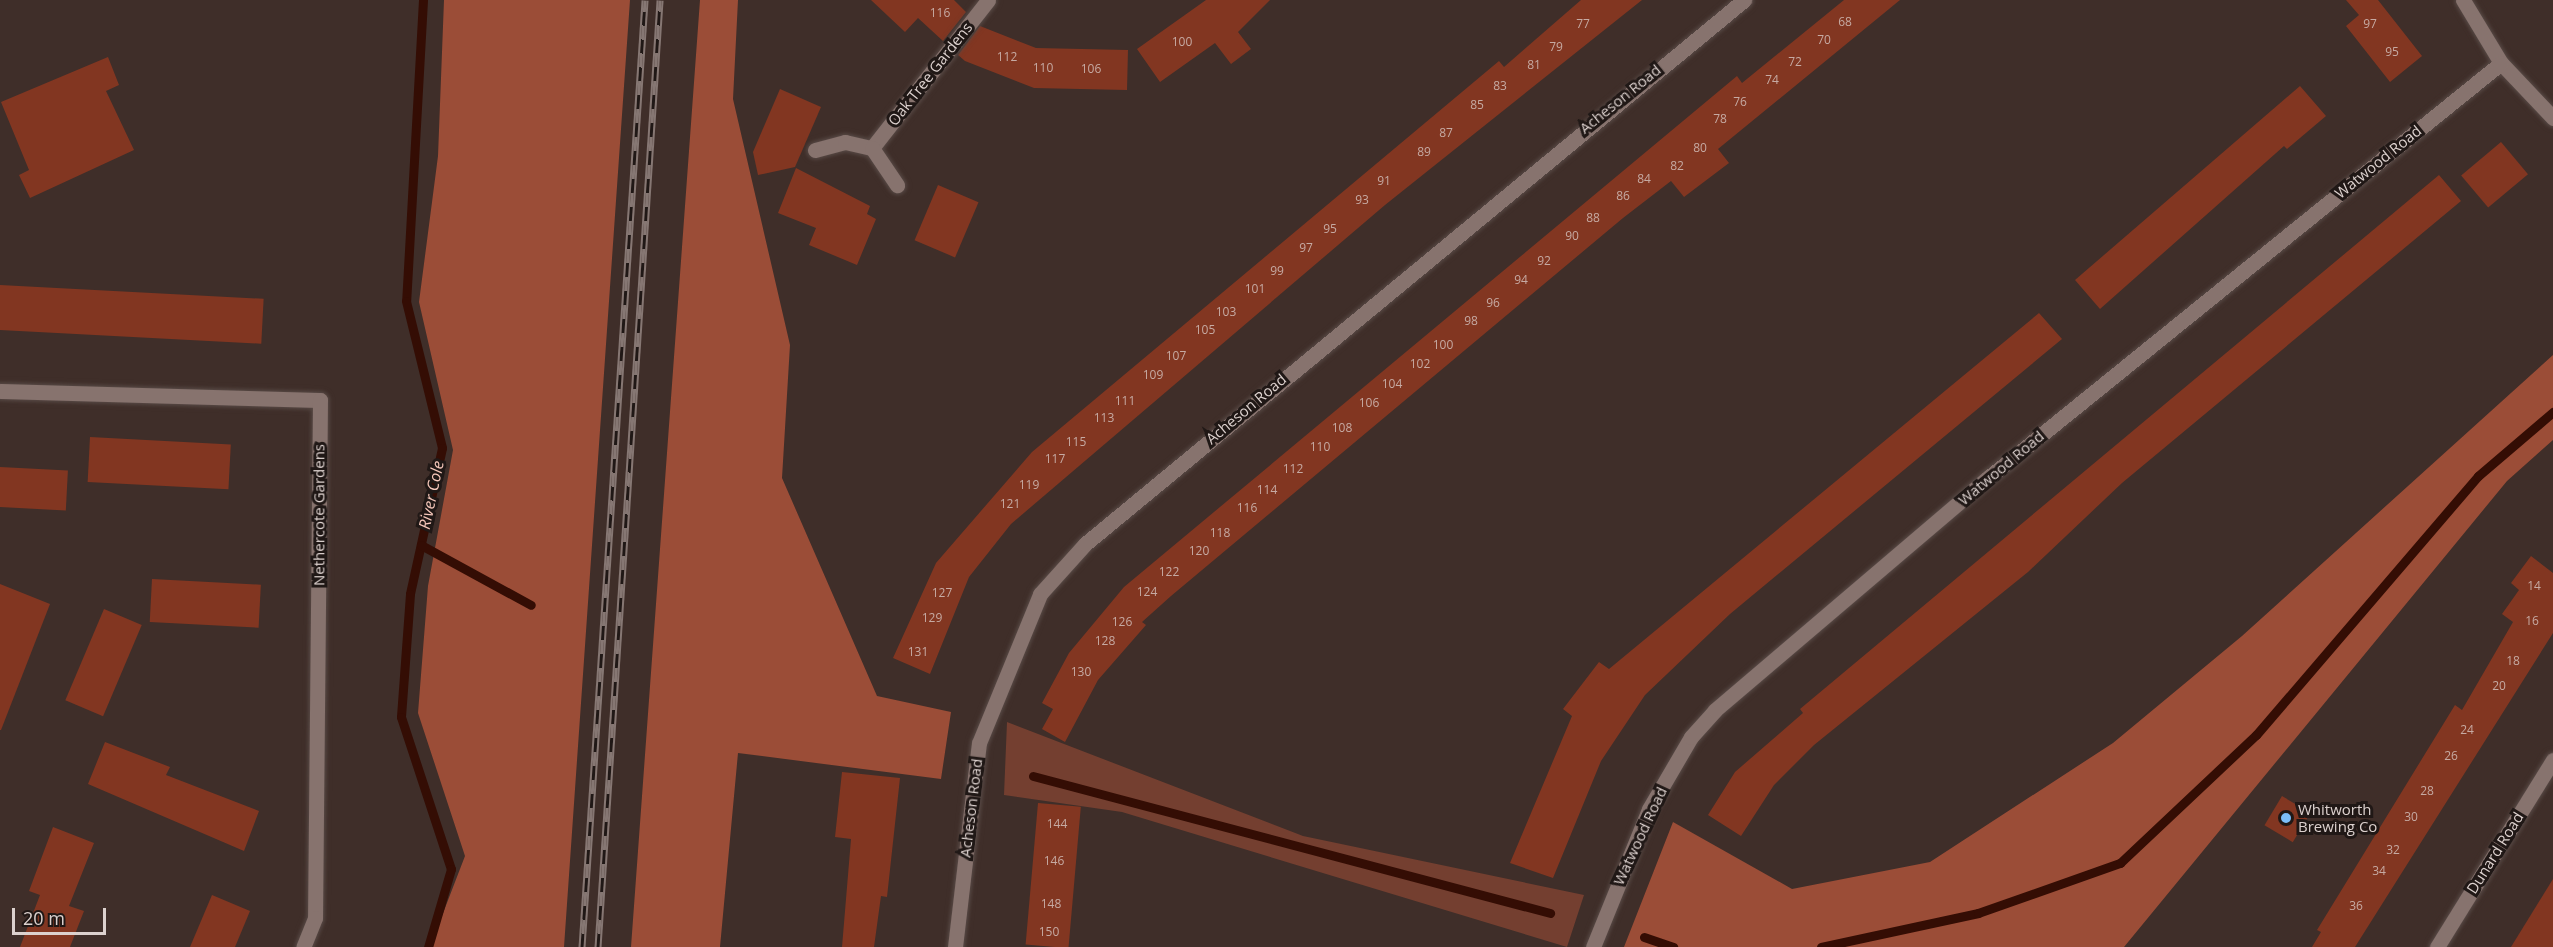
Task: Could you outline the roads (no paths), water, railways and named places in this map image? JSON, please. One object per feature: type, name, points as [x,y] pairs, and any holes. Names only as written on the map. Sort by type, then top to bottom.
[{"type":"street","name":"Oak Tree Gardens","points":[[872,148],[988,0]]},
{"type":"street","name":"Acheson Road","points":[[955,947],[979,743],[1040,594],[1085,544],[1744,0]]},
{"type":"street","points":[[2463,0],[2501,63],[2553,118]]},
{"type":"street","name":"Watwood Road","points":[[1593,947],[1649,809],[1691,737],[1715,710],[1989,477],[2501,63]]},
{"type":"street","points":[[815,150],[845,142],[872,148],[897,185]]},
{"type":"street","name":"Nethercote Gardens","points":[[0,391],[320,400],[315,918],[303,947]]},
{"type":"street","name":"Dunard Road","points":[[2437,947],[2553,760]]},
{"type":"waterway","name":"River Cole","points":[[423,0],[406,301],[442,448],[410,594],[401,717],[451,869],[428,947]]},
{"type":"waterway","points":[[1821,947],[1978,913],[2120,863],[2256,735],[2478,476],[2553,412]]},
{"type":"waterway","points":[[421,545],[531,605]]},
{"type":"waterway","points":[[1033,776],[1550,913]]},
{"type":"waterway","points":[[1644,937],[1673,947]]},
{"type":"railway","points":[[582,947],[645,0]]},
{"type":"railway","points":[[598,947],[660,0]]},
{"type":"place","name":"Whitworth Brewing Co","points":[[2286,818]]}]
